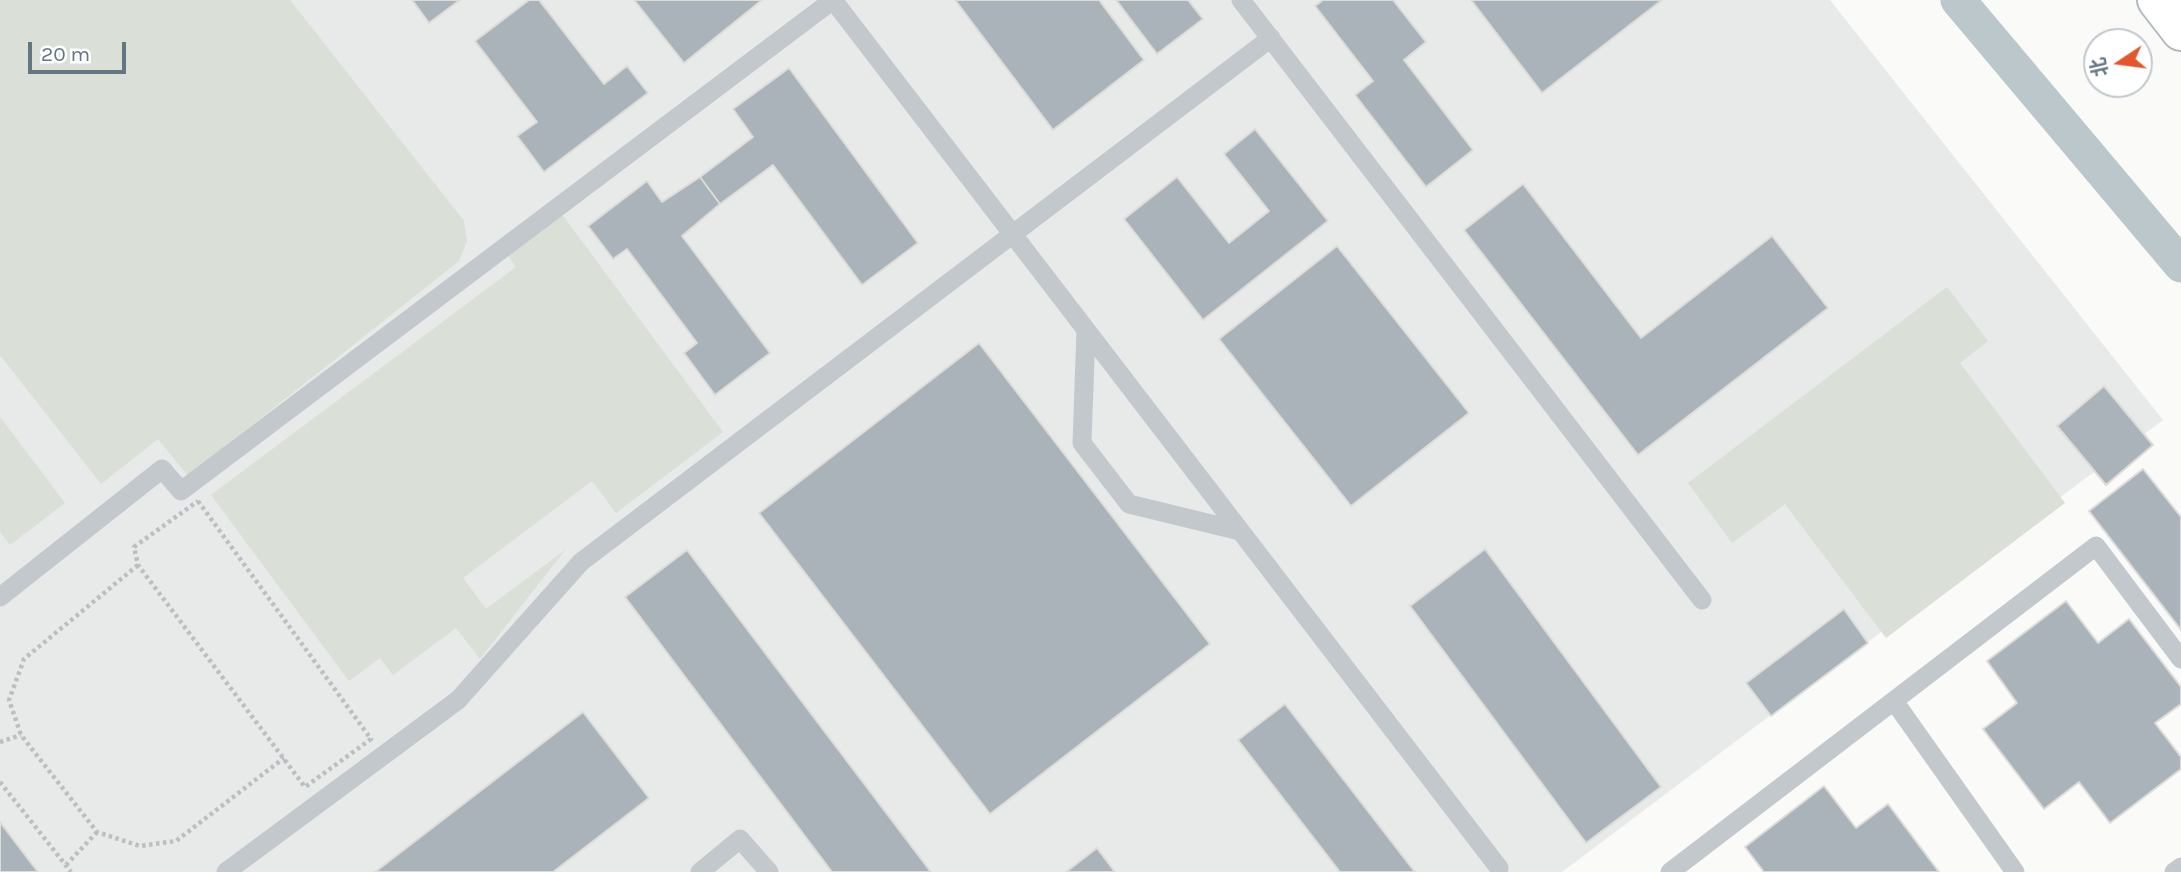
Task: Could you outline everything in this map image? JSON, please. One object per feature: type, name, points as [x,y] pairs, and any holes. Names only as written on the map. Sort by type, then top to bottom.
[{"type":"main road","points":[[2157,0],[2181,31]]},
{"type":"lane","points":[[0,597],[162,469],[181,491],[833,0],[1499,868]]},
{"type":"lane","points":[[1241,0],[1702,600]]},
{"type":"lane","points":[[226,872],[458,700],[581,562],[1014,236],[1271,38]]},
{"type":"lane","points":[[1086,330],[1082,443],[1129,504],[1240,531]]},
{"type":"lane","points":[[1671,872],[2096,546],[2181,659]]},
{"type":"lane","points":[[1894,701],[2015,872]]},
{"type":"lane","points":[[700,872],[740,839],[769,872]]},
{"type":"lane","points":[[2174,872],[2181,867]]},
{"type":"path","points":[[198,500],[371,739],[305,787],[138,565],[134,547],[198,500]]},
{"type":"path","points":[[138,565],[24,659],[9,700],[20,735],[97,832],[140,846],[176,841],[284,758]]},
{"type":"path","points":[[0,742],[20,735]]},
{"type":"path","points":[[0,782],[71,872]]},
{"type":"path","points":[[66,865],[97,832]]},
{"type":"shaded area","points":[[0,0],[1830,0],[2163,420],[1562,872],[0,872]]},
{"type":"shaded area","points":[[0,0],[290,0],[464,221],[467,241],[459,261],[188,476],[158,439],[101,484],[0,355]]},
{"type":"shaded area","points":[[561,213],[723,432],[616,513],[592,481],[463,578],[486,609],[565,550],[480,659],[456,628],[393,675],[380,658],[349,681],[211,495],[516,267],[507,254]]},
{"type":"shaded area","points":[[1947,287],[1988,341],[1960,363],[2065,503],[1886,638],[1785,504],[1732,543],[1688,483]]},
{"type":"shaded area","points":[[0,417],[65,503],[10,545],[0,532]]},
{"type":"building","points":[[412,0],[460,0],[429,23]]},
{"type":"building","points":[[529,0],[539,0],[604,84],[627,66],[648,93],[544,172],[517,136],[537,122],[475,41]]},
{"type":"building","points":[[634,0],[762,0],[684,63]]},
{"type":"building","points":[[955,0],[1099,0],[1144,60],[1053,130]]},
{"type":"building","points":[[1116,0],[1188,0],[1203,19],[1157,54]]},
{"type":"building","points":[[1323,0],[1393,0],[1426,42],[1404,60],[1473,150],[1426,187],[1355,95],[1373,81],[1315,6]]},
{"type":"building","points":[[1471,0],[1662,0],[1542,93]]},
{"type":"building","points":[[789,68],[918,243],[862,285],[773,165],[720,204],[700,177],[753,137],[733,109]]},
{"type":"building","points":[[1255,129],[1328,221],[1203,320],[1124,219],[1177,177],[1229,243],[1269,211],[1224,154]]},
{"type":"building","points":[[700,177],[720,204],[682,236],[770,353],[715,395],[684,353],[697,343],[627,249],[613,259],[588,226],[647,181],[662,202]]},
{"type":"building","points":[[1523,184],[1641,338],[1772,236],[1828,308],[1638,455],[1464,230]]},
{"type":"building","points":[[1337,246],[1469,413],[1351,506],[1219,339]]},
{"type":"building","points":[[979,343],[1210,644],[990,814],[759,513]]},
{"type":"building","points":[[2104,386],[2153,445],[2106,485],[2057,426]]},
{"type":"building","points":[[2143,469],[2181,517],[2181,630],[2089,511]]},
{"type":"building","points":[[1485,549],[1661,787],[1586,843],[1410,606]]},
{"type":"building","points":[[687,550],[931,872],[832,872],[625,597]]},
{"type":"building","points":[[2066,601],[2098,643],[2129,619],[2181,687],[2181,704],[2155,723],[2181,757],[2181,769],[2110,823],[2079,782],[2044,809],[1983,729],[2017,703],[1987,661]]},
{"type":"building","points":[[1844,609],[1868,643],[1771,716],[1746,683]]},
{"type":"building","points":[[1285,704],[1415,872],[1340,872],[1238,740]]},
{"type":"building","points":[[583,712],[649,798],[553,872],[375,872]]},
{"type":"building","points":[[1824,786],[1856,828],[1888,804],[1939,872],[1764,872],[1745,847]]},
{"type":"building","points":[[0,822],[38,872],[0,872]]},
{"type":"building","points":[[1097,848],[1115,872],[1066,872]]},
{"type":"waterway","points":[[1958,0],[2181,265]]}]
